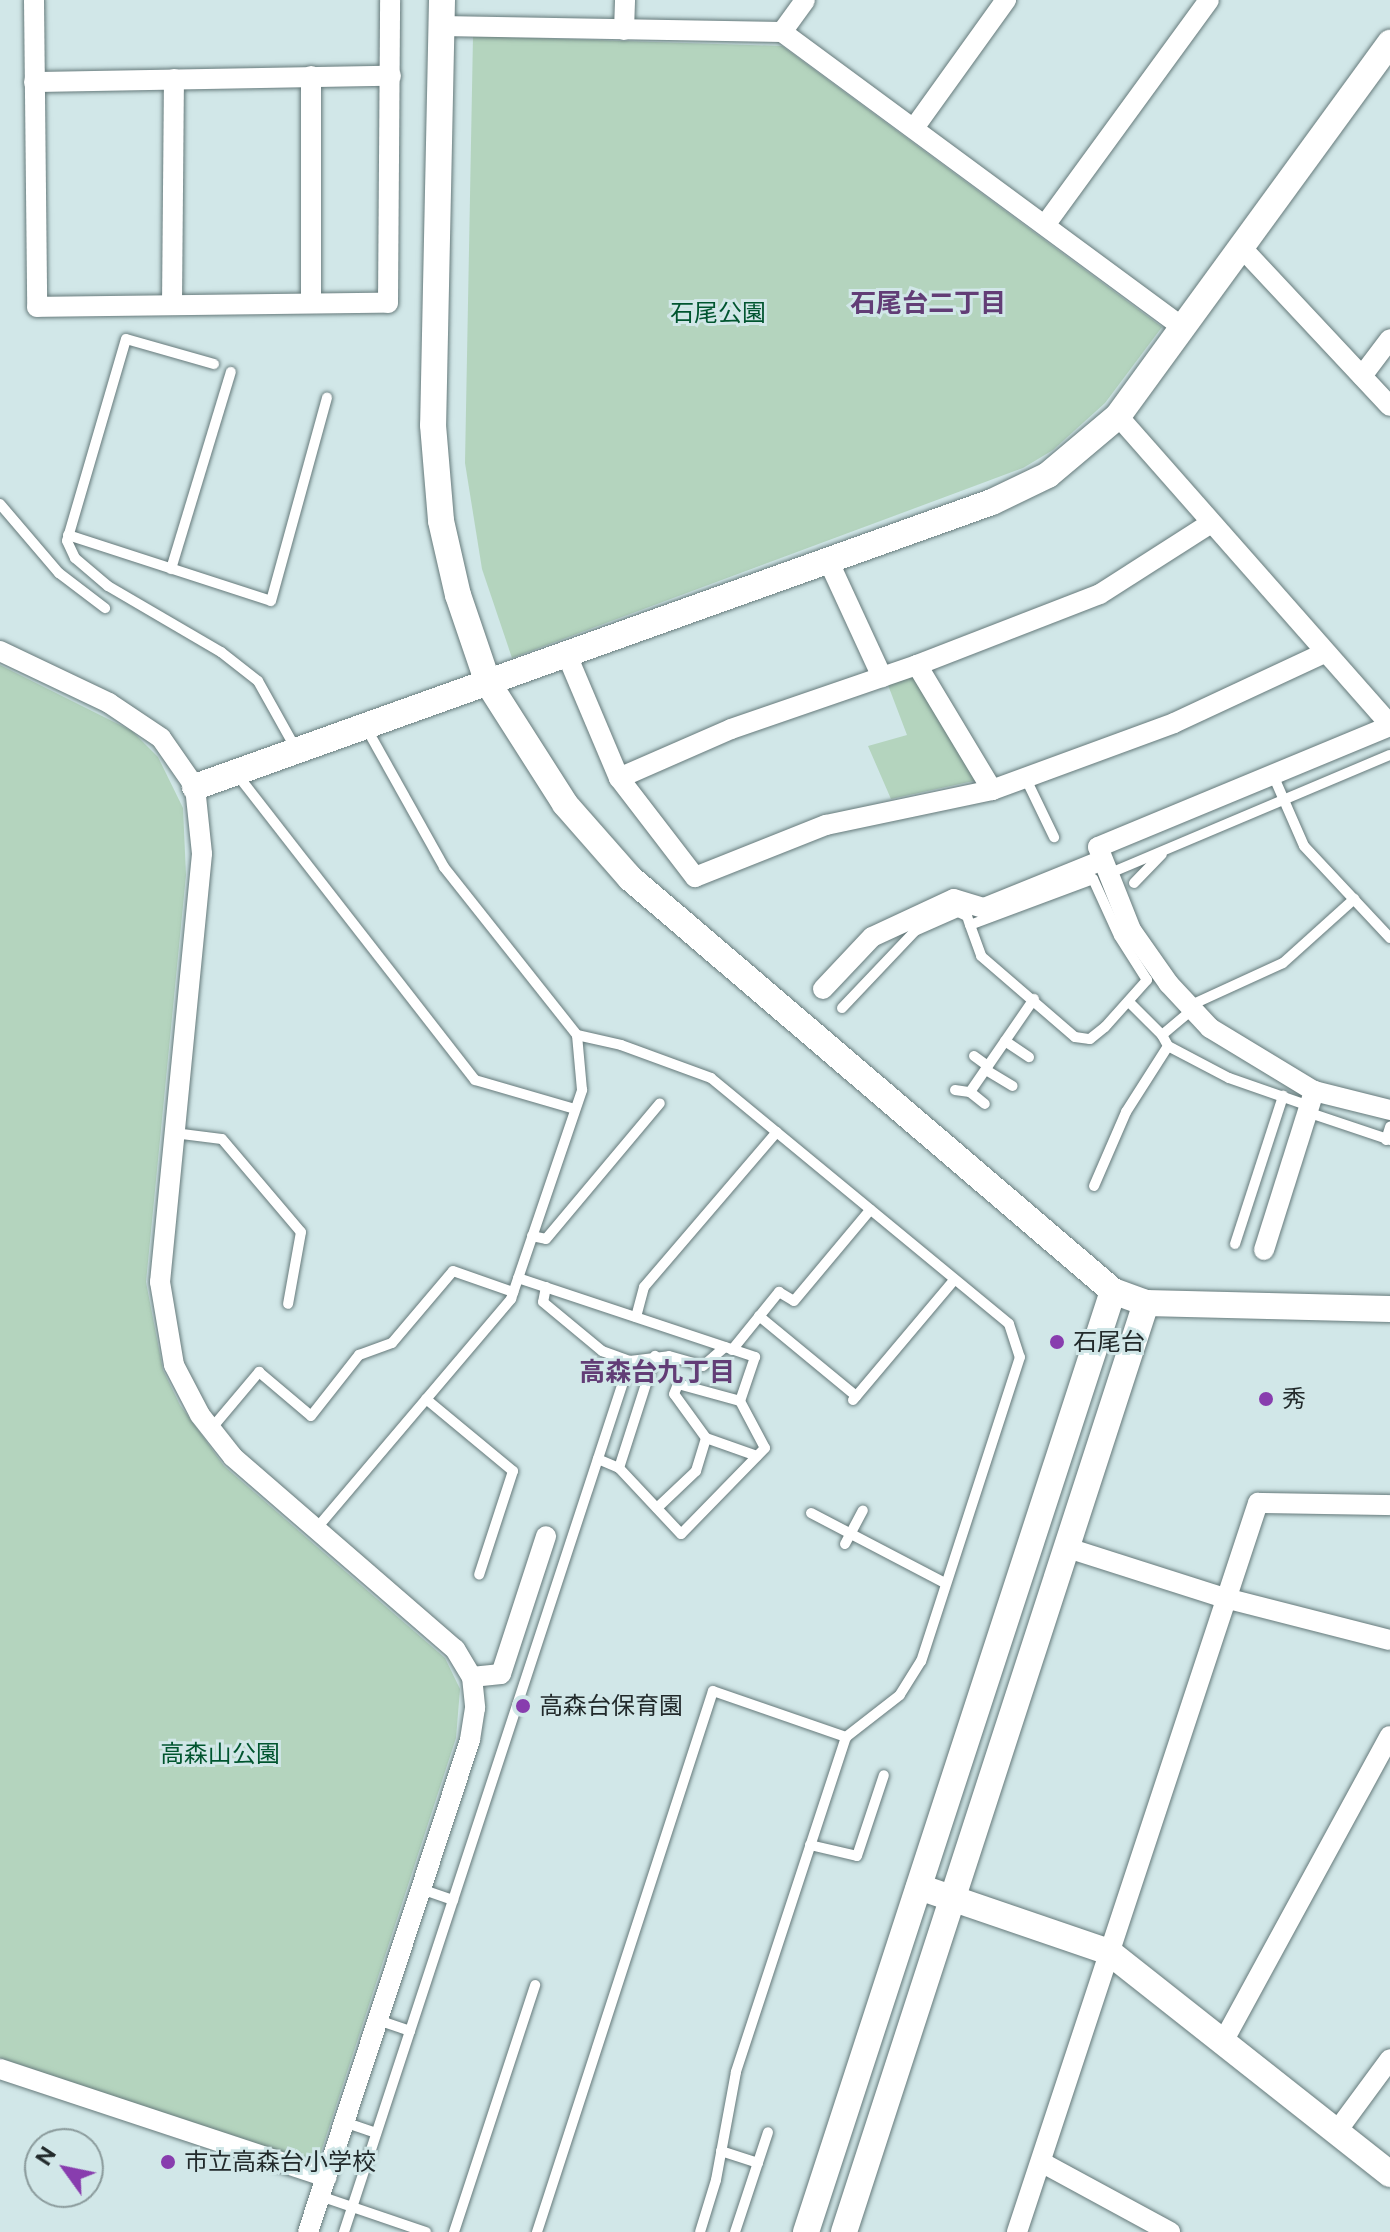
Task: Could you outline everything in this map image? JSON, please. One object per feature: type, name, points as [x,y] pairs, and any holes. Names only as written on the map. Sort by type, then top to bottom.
[{"type":"street","points":[[34,0],[37,307],[388,303],[390,0]]},
{"type":"street","points":[[624,30],[625,0]]},
{"type":"street","points":[[782,32],[805,0]]},
{"type":"street","points":[[914,128],[1006,0]]},
{"type":"street","points":[[1045,225],[1209,0]]},
{"type":"street","points":[[1183,328],[782,32],[624,30],[441,13],[433,425],[441,521],[458,595],[488,683],[565,804],[630,878],[1113,1291],[1146,1303],[1390,1309]]},
{"type":"street","points":[[195,787],[992,502],[1048,475],[1118,416],[1390,43]]},
{"type":"street","points":[[311,76],[311,303]]},
{"type":"street","points":[[34,82],[391,76]]},
{"type":"street","points":[[172,304],[174,79]]},
{"type":"street","points":[[1242,248],[1390,406]]},
{"type":"street","points":[[1362,376],[1390,339]]},
{"type":"street","points":[[1118,416],[1324,653],[1388,720],[1273,775],[1098,847],[1131,930],[1191,1007],[1310,1103],[1390,1110]]},
{"type":"street","points":[[619,778],[731,729],[917,665],[1100,594],[1211,523]]},
{"type":"street","points":[[828,560],[882,677]]},
{"type":"street","points":[[0,651],[109,703],[161,738],[195,787],[202,854],[160,1282],[164,1328],[174,1365],[211,1429],[233,1457],[455,1649],[472,1677],[475,1708],[470,1740],[308,2232]]},
{"type":"street","points":[[567,655],[619,778],[695,877],[826,825],[992,790],[1174,723],[1324,653]]},
{"type":"street","points":[[917,665],[992,790]]},
{"type":"street","points":[[823,989],[872,937],[954,899],[984,908],[1106,867]]},
{"type":"street","points":[[1264,1250],[1310,1103]]},
{"type":"street","points":[[806,2232],[1113,1291]]},
{"type":"street","points":[[844,2232],[955,1899],[1146,1303]]},
{"type":"street","points":[[1017,2232],[1258,1503],[1390,1505]]},
{"type":"street","points":[[472,1677],[501,1674],[546,1536]]},
{"type":"street","points":[[1068,1548],[1225,1598],[1390,1640]]},
{"type":"street","points":[[1224,2040],[1390,1736]]},
{"type":"street","points":[[919,1887],[1109,1952],[1390,2174]]},
{"type":"street","points":[[1337,2131],[1390,2059]]},
{"type":"street","points":[[0,2069],[323,2187]]},
{"type":"street","points":[[1041,2162],[1170,2232]]},
{"type":"lane","points":[[214,364],[126,339],[68,535],[75,558],[108,586],[221,652],[258,681],[297,751]]},
{"type":"lane","points":[[171,569],[231,372]]},
{"type":"lane","points":[[68,535],[271,601],[327,398]]},
{"type":"lane","points":[[0,504],[59,573],[105,608]]},
{"type":"lane","points":[[316,1529],[513,1292],[582,1090],[577,1035],[444,867],[366,726]]},
{"type":"lane","points":[[1106,867],[1166,850],[1390,755]]},
{"type":"lane","points":[[236,773],[475,1080],[575,1109]]},
{"type":"lane","points":[[1273,775],[1304,846],[1389,934]]},
{"type":"lane","points":[[1025,777],[1054,837]]},
{"type":"lane","points":[[1134,883],[1166,850]]},
{"type":"lane","points":[[842,1008],[915,931],[958,912],[970,925],[981,956],[1075,1037],[1090,1039],[1130,1003],[1147,980],[1119,936],[1093,879],[970,925]]},
{"type":"lane","points":[[1094,1186],[1126,1112],[1165,1040],[1191,1007],[1283,963],[1354,899]]},
{"type":"lane","points":[[970,1092],[1034,999]]},
{"type":"lane","points":[[1130,1003],[1165,1040],[1229,1078],[1310,1103],[1388,1140],[1390,1127]]},
{"type":"lane","points":[[577,1035],[621,1045],[711,1078],[1009,1324],[1020,1357],[912,1678],[878,1717],[846,1737],[736,2072],[721,2151],[700,2232]]},
{"type":"lane","points":[[1005,1041],[1029,1057]]},
{"type":"lane","points":[[974,1056],[1013,1086]]},
{"type":"lane","points":[[955,1090],[970,1092],[985,1104]]},
{"type":"lane","points":[[1235,1244],[1283,1096]]},
{"type":"lane","points":[[532,1236],[546,1239],[660,1103]]},
{"type":"lane","points":[[636,1317],[644,1287],[777,1132]]},
{"type":"lane","points":[[174,1133],[222,1139],[301,1232],[288,1304]]},
{"type":"lane","points":[[546,1287],[543,1302],[602,1351],[630,1361],[655,1356],[703,1366],[729,1348],[779,1292],[794,1301],[870,1210]]},
{"type":"lane","points":[[211,1429],[259,1372],[311,1416],[359,1355],[392,1343],[453,1271],[513,1292]]},
{"type":"lane","points":[[518,1278],[755,1357],[740,1401]]},
{"type":"lane","points":[[759,1316],[854,1398],[954,1280]]},
{"type":"lane","points":[[619,1468],[655,1356]]},
{"type":"lane","points":[[344,2232],[630,1361]]},
{"type":"lane","points":[[598,1459],[619,1468],[681,1534],[765,1448],[740,1401],[678,1384],[674,1394],[706,1438],[757,1456]]},
{"type":"lane","points":[[426,1399],[513,1471],[479,1575]]},
{"type":"lane","points":[[657,1508],[696,1471],[706,1438]]},
{"type":"lane","points":[[848,1539],[863,1510]]},
{"type":"lane","points":[[811,1513],[848,1539],[945,1583]]},
{"type":"lane","points":[[518,1621],[542,1628]]},
{"type":"lane","points":[[537,2232],[713,1691],[846,1737]]},
{"type":"lane","points":[[810,1845],[857,1856],[884,1775]]},
{"type":"lane","points":[[421,1889],[453,1900]]},
{"type":"lane","points":[[454,2232],[535,1985]]},
{"type":"lane","points":[[378,2020],[410,2031]]},
{"type":"lane","points":[[344,2122],[376,2133]]},
{"type":"lane","points":[[735,2232],[768,2132]]},
{"type":"lane","points":[[721,2151],[758,2163]]},
{"type":"lane","points":[[323,2187],[352,2207],[426,2232]]},
{"type":"green space","name":"石尾公園","points":[[473,36],[782,46],[1162,327],[1105,403],[1053,450],[1023,468],[512,658],[482,569],[465,463]]},
{"type":"green space","name":"高森山公園","points":[[0,665],[132,731],[158,757],[183,808],[186,875],[146,1282],[163,1370],[180,1405],[224,1466],[445,1658],[460,1689],[456,1738],[320,2155],[309,2163],[0,2058]]},
{"type":"green space","points":[[916,675],[978,780],[891,799],[868,746],[907,735],[888,685]]},
{"type":"place","name":"石尾台","points":[[1057,1342]]},
{"type":"place","name":"秀","points":[[1266,1399]]},
{"type":"place","name":"高森台保育園","points":[[523,1706]]},
{"type":"place","name":"市立高森台小学校","points":[[168,2162]]},
{"type":"district","name":"石尾台二丁目","points":[[928,303]]},
{"type":"district","name":"高森台九丁目","points":[[657,1372]]}]
